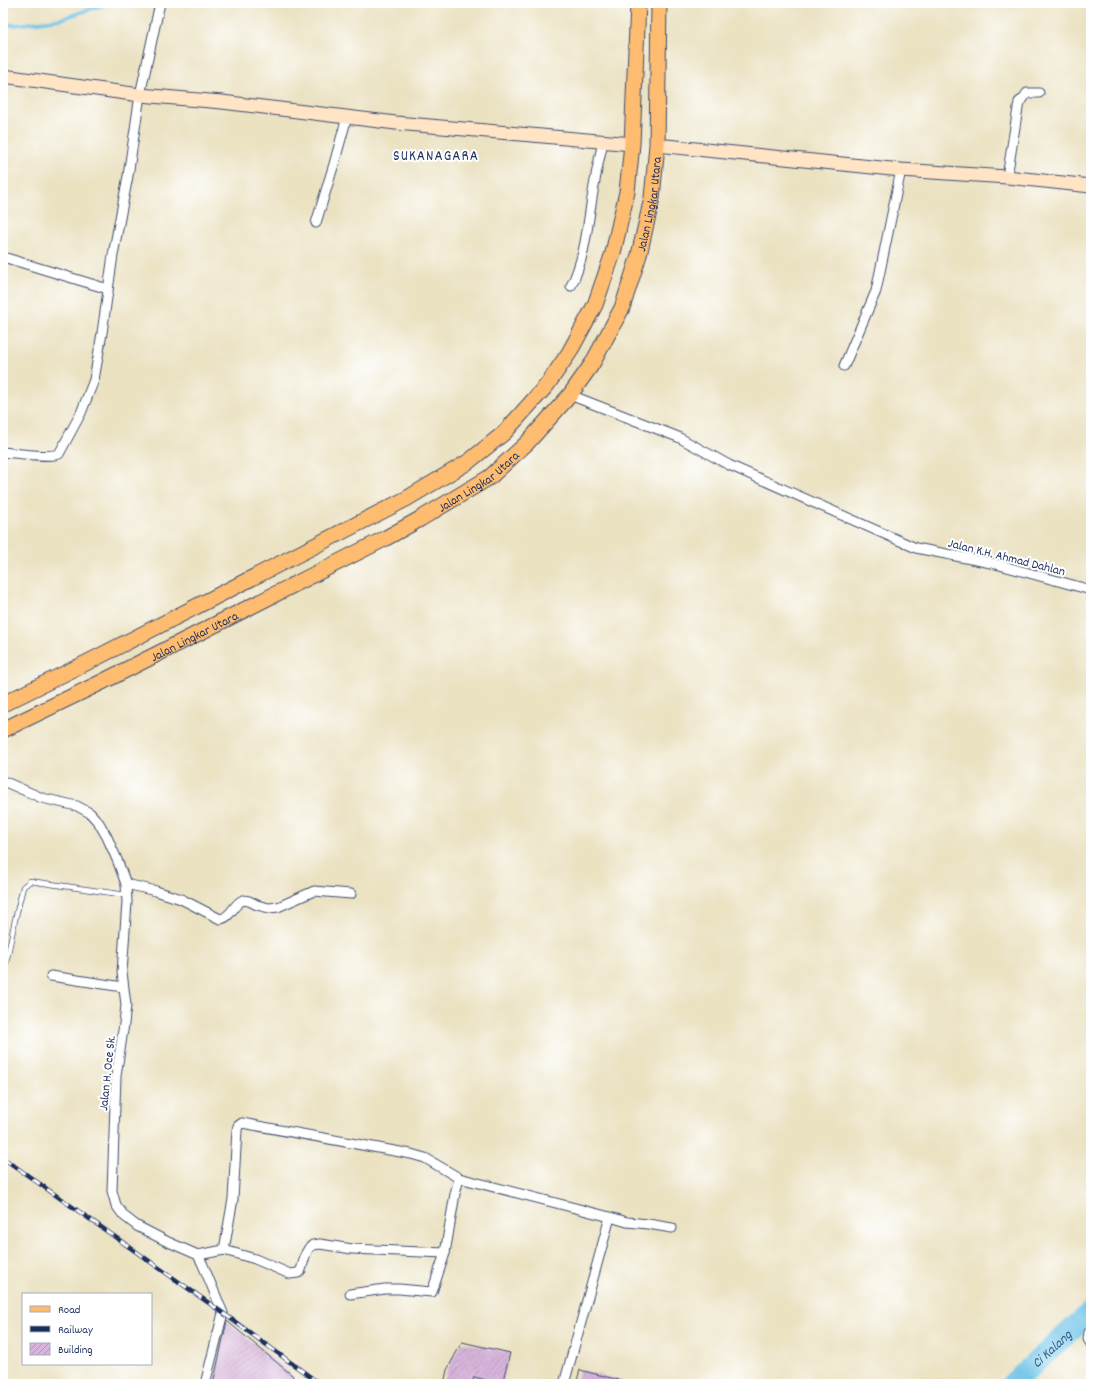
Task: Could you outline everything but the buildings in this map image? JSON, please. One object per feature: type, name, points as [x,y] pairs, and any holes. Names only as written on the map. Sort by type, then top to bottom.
[{"type":"main road","name":"Jalan Lingkar Utara","points":[[3,704],[406,499],[468,462],[504,433],[547,385],[570,353],[595,305],[613,253],[627,192],[632,144],[638,3]]},
{"type":"main road","name":"Jalan Lingkar Utara","points":[[3,730],[102,682],[386,538],[490,477],[527,443],[570,395],[592,364],[622,308],[639,255],[652,198],[657,145],[659,3]]},
{"type":"main road","points":[[600,292],[624,300]]},
{"type":"main road","points":[[406,499],[420,519]]},
{"type":"main road","points":[[90,661],[102,682]]},
{"type":"street","points":[[3,452],[56,455],[60,453],[82,413],[94,380],[140,95],[160,3]]},
{"type":"street","points":[[3,76],[140,95],[222,102],[396,123],[632,144]]},
{"type":"street","points":[[1007,177],[1019,102],[1024,99],[1027,92],[1039,92]]},
{"type":"street","points":[[316,223],[347,117]]},
{"type":"street","points":[[571,286],[581,260],[603,142]]},
{"type":"street","points":[[657,145],[901,170],[1007,177],[1091,186]]},
{"type":"street","points":[[844,366],[876,291],[901,170]]},
{"type":"street","points":[[3,257],[108,289]]},
{"type":"street","name":"Jalan K.H. Ahmad Dahlan","points":[[570,395],[678,437],[728,465],[916,548],[996,564],[1091,590]]},
{"type":"street","name":"Jalan H. Oce Sk.","points":[[3,781],[42,798],[77,806],[90,813],[99,823],[118,862],[126,884],[127,902],[122,972],[123,987],[126,995],[126,1005],[116,1076],[112,1191],[114,1200],[121,1213],[137,1226],[198,1255]]},
{"type":"street","points":[[126,884],[181,899],[220,919],[226,917],[234,906],[243,900],[249,901],[257,906],[269,908],[278,907],[314,891],[351,894]]},
{"type":"street","points":[[51,976],[123,987]]},
{"type":"street","points":[[224,1250],[233,1199],[237,1130],[238,1126],[242,1123],[411,1154],[425,1158],[459,1178],[627,1222],[672,1228]]},
{"type":"street","points":[[350,1294],[385,1289],[432,1292],[445,1252],[459,1178]]},
{"type":"street","points":[[564,1384],[610,1217]]},
{"type":"street","points":[[204,1384],[223,1313],[198,1255],[224,1250],[255,1259],[290,1274],[298,1273],[301,1270],[309,1248],[313,1245],[320,1244],[352,1249],[445,1252]]},
{"type":"street","points":[[1091,1331],[1089,1332],[1088,1339],[1091,1344]]},
{"type":"lane","points":[[6,963],[23,887],[26,883],[30,881],[126,895]]},
{"type":"waterway","points":[[3,24],[15,25],[61,19],[109,3]]},
{"type":"waterway","name":"Ci Kalang","points":[[1012,1384],[1091,1312]]},
{"type":"railway","points":[[3,1158],[223,1313],[320,1384]]},
{"type":"district","name":"SUKANAGARA","points":[[436,155]]}]
